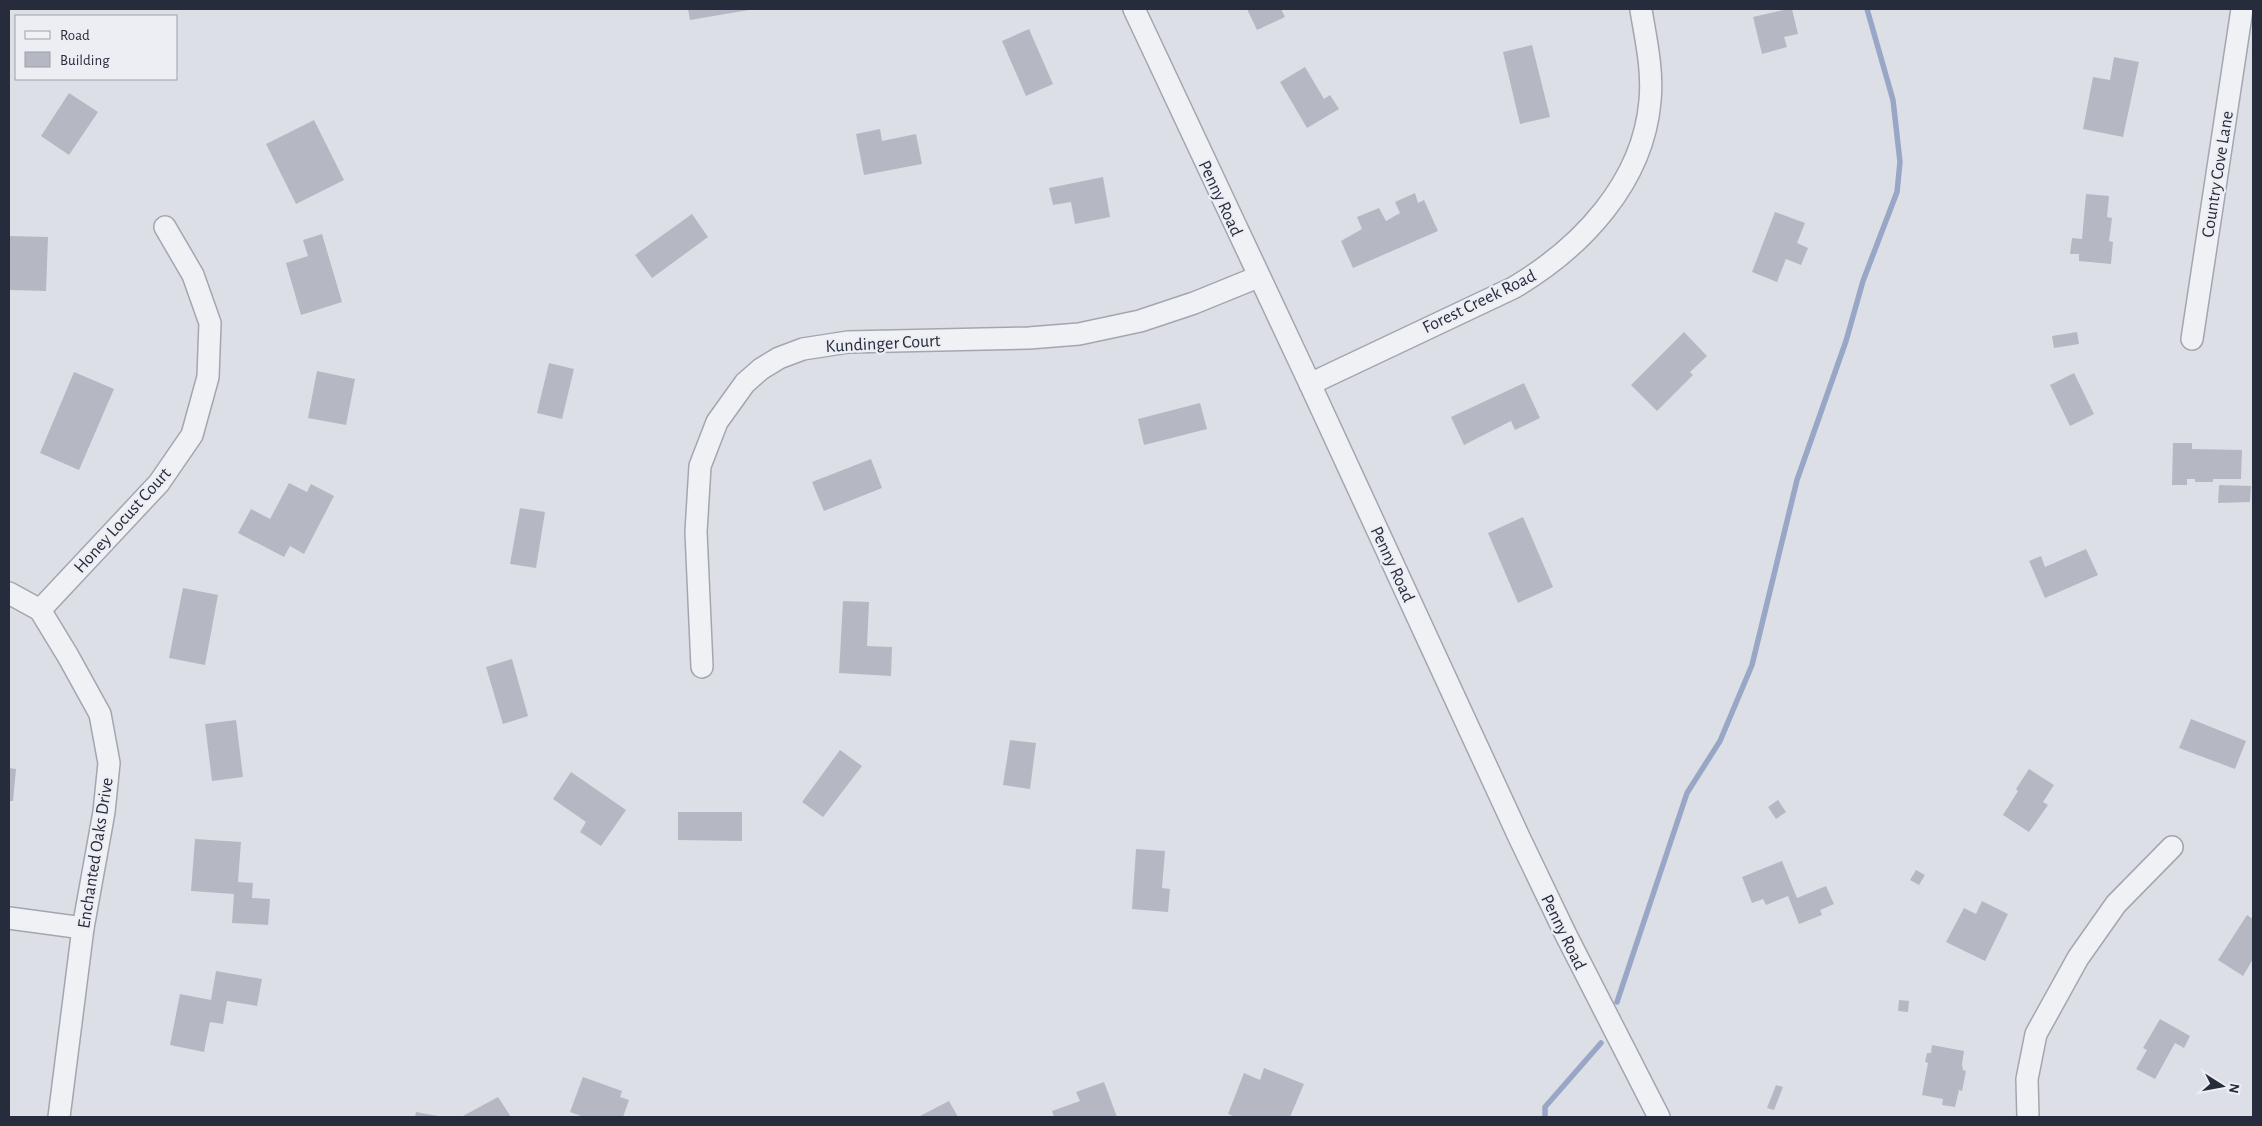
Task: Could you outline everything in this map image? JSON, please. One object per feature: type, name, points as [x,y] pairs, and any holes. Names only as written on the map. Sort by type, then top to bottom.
[{"type":"street","name":"Penny Road","points":[[1134,9],[1566,936],[1659,1117]]},
{"type":"street","name":"Country Cove Lane","points":[[2192,339],[2242,9]]},
{"type":"street","name":"Forest Creek Road","points":[[1310,384],[1512,288],[1544,269],[1571,247],[1625,182],[1643,141],[1650,101],[1650,61],[1641,10]]},
{"type":"street","name":"Honey Locust Court","points":[[40,610],[159,483],[192,435],[208,377],[210,323],[193,275],[165,227]]},
{"type":"street","name":"Kundinger Court","points":[[702,667],[696,532],[700,466],[717,422],[745,383],[761,369],[779,358],[803,349],[848,342],[1029,338],[1079,334],[1140,321],[1194,303],[1258,277]]},
{"type":"street","name":"Enchanted Oaks Drive","points":[[9,593],[40,610],[68,656],[100,714],[109,763],[104,812],[83,928],[59,1117]]},
{"type":"street","points":[[2028,1117],[2027,1079],[2036,1034],[2078,958],[2116,904],[2172,847]]},
{"type":"street","points":[[9,918],[83,928]]},
{"type":"building","points":[[688,9],[749,9],[749,10],[690,20]]},
{"type":"building","points":[[1247,9],[1281,9],[1285,17],[1257,30]]},
{"type":"building","points":[[1792,9],[1798,34],[1784,37],[1787,47],[1762,54],[1753,17]]},
{"type":"building","points":[[1029,29],[1053,84],[1026,96],[1002,41]]},
{"type":"building","points":[[1532,45],[1550,117],[1520,124],[1503,52]]},
{"type":"building","points":[[2114,57],[2139,62],[2123,137],[2083,129],[2093,77],[2110,80]]},
{"type":"building","points":[[1305,67],[1324,99],[1330,95],[1339,109],[1307,128],[1280,82]]},
{"type":"building","points":[[69,93],[98,112],[69,155],[41,136]]},
{"type":"building","points":[[314,120],[344,180],[296,204],[266,144]]},
{"type":"building","points":[[880,129],[882,141],[916,134],[922,164],[864,175],[856,134]]},
{"type":"building","points":[[1103,177],[1110,217],[1075,224],[1071,202],[1053,205],[1049,188]]},
{"type":"building","points":[[1415,193],[1418,203],[1424,200],[1438,231],[1353,268],[1341,241],[1362,229],[1357,217],[1379,208],[1386,221],[1400,213],[1395,202]]},
{"type":"building","points":[[2086,194],[2109,196],[2107,217],[2112,218],[2109,241],[2113,242],[2111,264],[2079,261],[2079,254],[2070,254],[2072,238],[2082,239]]},
{"type":"building","points":[[1775,212],[1805,223],[1797,243],[1808,248],[1801,265],[1786,259],[1777,282],[1752,272]]},
{"type":"building","points":[[692,214],[708,237],[652,278],[635,255]]},
{"type":"building","points":[[322,234],[342,302],[301,315],[286,263],[308,256],[303,240]]},
{"type":"building","points":[[9,236],[48,237],[46,291],[9,290]]},
{"type":"building","points":[[1684,332],[1707,356],[1690,372],[1693,375],[1657,411],[1631,385]]},
{"type":"building","points":[[2077,332],[2079,344],[2054,348],[2052,336]]},
{"type":"building","points":[[549,363],[574,369],[562,419],[537,413]]},
{"type":"building","points":[[317,371],[355,379],[346,425],[308,418]]},
{"type":"building","points":[[74,372],[114,389],[79,470],[40,453]]},
{"type":"building","points":[[2074,373],[2094,414],[2070,426],[2050,385]]},
{"type":"building","points":[[1524,383],[1540,418],[1515,430],[1511,421],[1464,445],[1451,417]]},
{"type":"building","points":[[1200,403],[1207,429],[1144,445],[1138,419]]},
{"type":"building","points":[[2173,443],[2192,443],[2192,449],[2242,450],[2241,479],[2213,479],[2213,482],[2195,482],[2195,479],[2187,479],[2187,485],[2172,485]]},
{"type":"building","points":[[871,459],[882,488],[824,511],[812,482]]},
{"type":"building","points":[[289,483],[307,492],[311,484],[334,496],[304,554],[290,546],[284,557],[238,533],[251,509],[270,519]]},
{"type":"building","points":[[2219,485],[2251,486],[2250,502],[2218,503]]},
{"type":"building","points":[[520,508],[545,512],[536,568],[510,564]]},
{"type":"building","points":[[1523,517],[1553,587],[1518,603],[1488,533]]},
{"type":"building","points":[[2086,549],[2098,575],[2045,598],[2029,561],[2041,556],[2045,567]]},
{"type":"building","points":[[183,588],[218,595],[205,665],[169,658]]},
{"type":"building","points":[[843,601],[869,602],[867,646],[892,647],[891,676],[839,673]]},
{"type":"building","points":[[512,659],[528,716],[503,724],[486,667]]},
{"type":"building","points":[[2191,719],[2246,741],[2235,769],[2179,748]]},
{"type":"building","points":[[236,720],[243,777],[212,781],[205,724]]},
{"type":"building","points":[[1010,740],[1036,743],[1030,789],[1003,785]]},
{"type":"building","points":[[840,750],[862,766],[823,817],[802,802]]},
{"type":"building","points":[[9,768],[16,769],[13,801],[9,801]]},
{"type":"building","points":[[2029,769],[2054,785],[2043,802],[2048,805],[2029,832],[2003,815]]},
{"type":"building","points":[[571,772],[626,810],[601,846],[580,832],[586,822],[553,799]]},
{"type":"building","points":[[1778,800],[1786,812],[1776,819],[1768,807]]},
{"type":"building","points":[[678,812],[742,812],[742,841],[678,840]]},
{"type":"building","points":[[195,839],[241,842],[238,882],[253,883],[252,898],[270,899],[268,925],[232,923],[234,894],[191,891]]},
{"type":"building","points":[[1136,849],[1165,851],[1162,888],[1170,889],[1168,912],[1132,909]]},
{"type":"building","points":[[1782,861],[1797,898],[1826,886],[1834,904],[1820,910],[1822,915],[1799,924],[1788,896],[1766,905],[1763,899],[1752,903],[1742,877]]},
{"type":"building","points":[[1916,870],[1925,875],[1919,885],[1910,880]]},
{"type":"building","points":[[1982,901],[2008,914],[1985,961],[1946,942],[1964,908],[1976,914]]},
{"type":"building","points":[[2247,915],[2253,919],[2253,959],[2243,976],[2218,960]]},
{"type":"building","points":[[216,971],[262,979],[257,1006],[227,1001],[223,1024],[210,1022],[204,1052],[170,1045],[180,994],[211,1000]]},
{"type":"building","points":[[1899,1000],[1909,1001],[1908,1012],[1898,1011]]},
{"type":"building","points":[[2160,1019],[2190,1036],[2184,1048],[2175,1043],[2155,1079],[2136,1069],[2147,1050],[2143,1048]]},
{"type":"building","points":[[1932,1045],[1964,1051],[1962,1064],[1963,1070],[1966,1071],[1962,1091],[1959,1090],[1955,1107],[1942,1105],[1943,1099],[1922,1095],[1928,1063],[1925,1062],[1927,1053],[1931,1053]]},
{"type":"building","points":[[1264,1068],[1304,1084],[1290,1117],[1236,1117],[1228,1114],[1244,1073],[1260,1080]]},
{"type":"building","points":[[583,1077],[622,1091],[620,1097],[629,1100],[623,1117],[584,1117],[570,1112]]},
{"type":"building","points":[[1104,1082],[1117,1117],[1054,1117],[1052,1111],[1080,1101],[1076,1092]]},
{"type":"building","points":[[1776,1085],[1783,1087],[1774,1110],[1767,1108]]},
{"type":"building","points":[[498,1097],[511,1117],[461,1117]]},
{"type":"building","points":[[949,1101],[958,1117],[918,1117]]},
{"type":"building","points":[[416,1112],[438,1116],[438,1117],[415,1117]]},
{"type":"waterway","points":[[1617,1002],[1687,793],[1720,741],[1752,665],[1797,480],[1846,341],[1863,281],[1897,192],[1900,162],[1893,100],[1867,9]]},
{"type":"waterway","points":[[1545,1117],[1545,1107],[1601,1043]]}]
